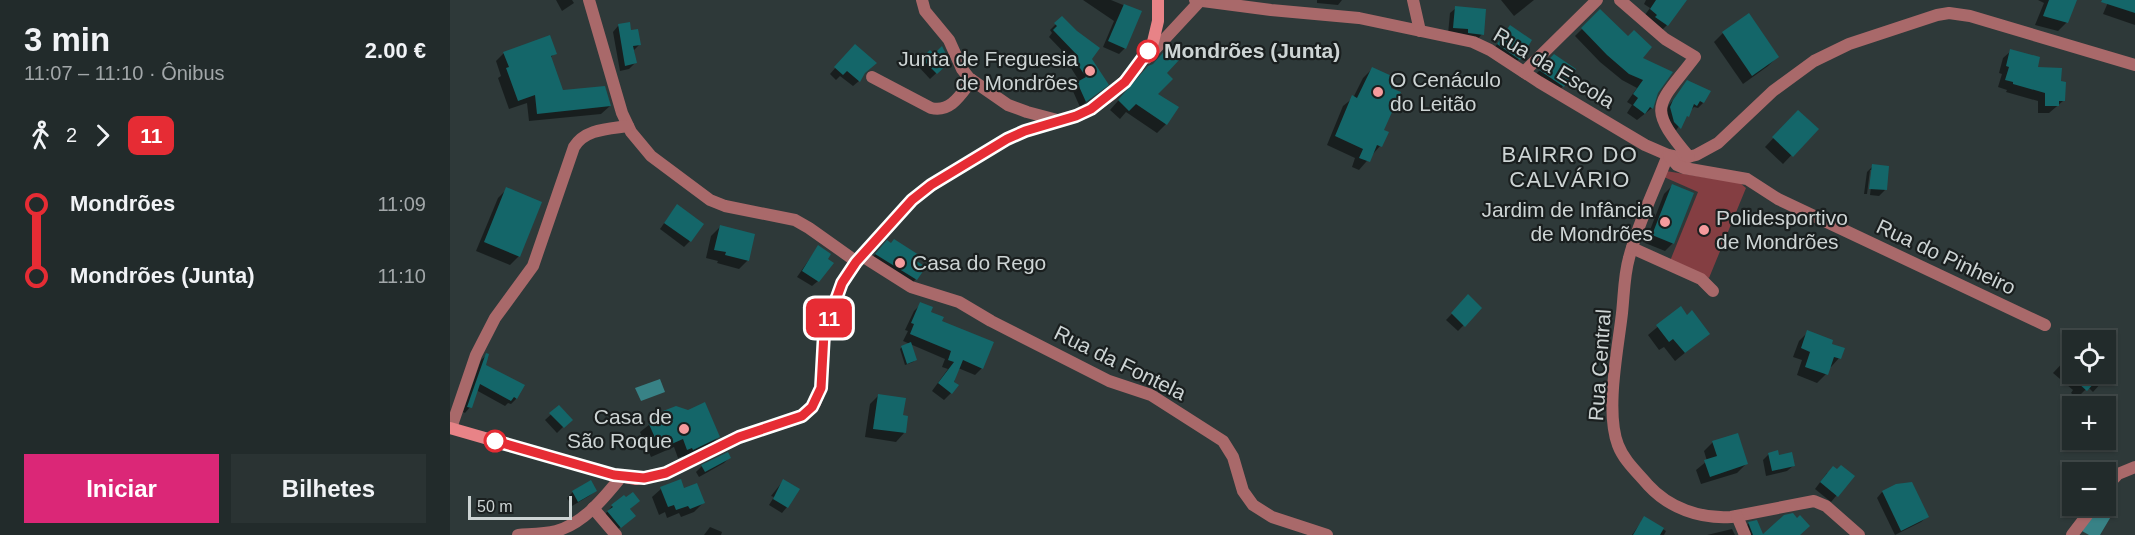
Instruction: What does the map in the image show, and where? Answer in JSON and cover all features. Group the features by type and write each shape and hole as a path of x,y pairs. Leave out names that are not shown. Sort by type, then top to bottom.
{"main road":[{"path":"451,428 621,477 644,478 666,473 739,437 798,418 809,410 821,388 825,328 842,283 859,259 906,206 924,190 1007,139 1025,131 1076,116 1098,105 1112,94 1132,74 1153,42 1158,21 1158,0"}],"street":[{"name":"Rua da Fontela","path":"590,0 622,113 628,126 651,156 710,200 725,206 795,220 911,287 959,302 991,321 1109,381 1150,395 1223,441 1233,456 1243,491 1253,504 1278,519 1327,535"},
{"path":"922,0 925,11 949,40 962,69 972,80 1015,108 1061,121"},
{"name":"Rua da Escola","path":"1195,0 1272,5 1359,18 1479,45 1637,140 1668,155"},
{"path":"1413,0 1420,31"},
{"path":"1524,72 1597,0"},
{"path":"1620,0 1665,39 1695,57 1664,98 1660,108 1667,130 1689,157"},
{"path":"1132,74 1200,1"},
{"path":"1668,155 1689,157 1704,152 1718,142 1773,90 1814,61 1849,44 1937,15 1949,13 1970,16 2135,65"},
{"path":"872,77 937,109 946,108 952,104 972,80"},
{"path":"451,428 476,355 495,318 533,266 576,144 581,138 591,133 628,126"},
{"name":"Rua Central","path":"1668,155 1627,265 1614,391 1614,424 1619,448 1630,464 1665,501 1687,511 1710,516 1737,516 1814,501 1826,506 1859,535"},
{"name":"Rua do Pinheiro","path":"1668,155 1683,168 1747,179 1778,199 2045,325"},
{"path":"1632,248 1701,279 1713,291"},
{"path":"2116,476 2135,467"},
{"path":"518,535 560,530 577,521 593,508 621,477"},
{"path":"593,508 616,535"},
{"path":"1737,516 1745,535"},
{"path":"2072,535 2086,516"}],"shaded area":[{"name":"Polidesportivo de Mondrões","path":"1666,171 1740,183 1746,188 1709,278 1670,261 1698,192 1664,177"}],"water":[{"path":"660,379 665,392 641,401 635,388"},
{"path":"2092,516 2111,516 2100,535 2089,535 2082,531"}],"building":[{"path":"1656,0 1687,0 1668,26 1655,17 1657,15 1650,9"},
{"path":"2049,0 2077,0 2068,23 2043,16"},
{"path":"2102,0 2135,0 2135,13 2101,2"},
{"path":"1124,4 1142,11 1126,49 1108,41"},
{"path":"1455,6 1486,9 1484,35 1468,33 1468,29 1453,28"},
{"path":"1600,9 1628,36 1634,30 1652,47 1643,58 1673,72 1658,93 1653,109 1650,107 1645,114 1633,105 1638,98 1633,94 1643,80 1629,74 1581,28"},
{"path":"1749,13 1779,57 1752,76 1722,32"},
{"path":"1062,16 1077,31 1100,48 1092,59 1109,85 1086,102 1077,82 1086,77 1076,62 1078,56 1053,30 1057,26 1054,23"},
{"path":"630,22 631,30 638,29 641,45 633,46 637,63 625,66 618,24"},
{"path":"1510,25 1532,40 1520,60 1497,44"},
{"path":"550,35 557,54 551,56 563,90 605,86 611,106 537,114 535,95 518,101 506,68 509,67 503,52"},
{"path":"855,44 877,63 865,73 860,82 847,71 843,75 834,67"},
{"path":"942,46 950,62 937,74 921,58 930,50 934,54"},
{"path":"1168,47 1180,59 1167,73 1173,79 1158,94 1179,107 1167,125 1136,104 1129,111 1118,100"},
{"path":"2010,49 2040,57 2038,67 2062,68 2061,81 2066,82 2065,101 2059,101 2059,106 2045,106 2045,93 2005,80 2009,67 2006,66"},
{"path":"1554,54 1576,69 1564,87 1539,70"},
{"path":"1372,67 1394,77 1391,88 1401,92 1384,130 1389,132 1382,147 1377,145 1370,162 1359,158 1363,149 1335,136 1352,95 1357,98"},
{"path":"1687,80 1711,91 1704,103 1700,101 1697,106 1694,104 1681,129 1674,122 1670,107"},
{"path":"1798,110 1819,129 1793,157 1772,137"},
{"path":"1872,164 1889,166 1887,190 1869,189"},
{"path":"1672,184 1694,193 1674,244 1652,235"},
{"path":"506,187 542,202 520,257 484,242"},
{"path":"677,204 704,224 691,242 664,223"},
{"path":"720,225 755,234 749,261 714,250"},
{"name":"Casa do Rego","path":"894,239 919,255 915,260 926,267 917,280 875,254 887,240 891,243"},
{"path":"818,245 831,254 828,259 834,263 819,282 802,271"},
{"path":"1468,294 1482,308 1465,327 1451,313"},
{"path":"920,302 933,307 931,312 944,317 942,321 994,342 983,369 963,360 954,382 959,385 952,394 938,383 954,362 948,360 951,351 910,334 914,324 911,323"},
{"path":"1681,306 1687,315 1692,310 1710,334 1685,353 1673,339 1669,342 1656,325"},
{"path":"1807,330 1833,340 1832,344 1845,348 1841,359 1834,357 1828,375 1805,367 1810,352 1801,348"},
{"path":"911,342 917,360 907,364 901,346"},
{"path":"486,353 489,354 486,365 525,385 517,399 514,397 511,401 480,384 472,408 467,407"},
{"path":"2079,384 2093,384 2087,391"},
{"path":"878,394 906,398 903,415 908,416 906,433 873,429"},
{"name":"Casa de São Roque","path":"705,402 720,437 693,450 692,448 687,450 683,439 660,449 648,422 664,415 663,411 676,406 688,410"},
{"path":"559,405 573,420 564,428 549,413"},
{"path":"1738,433 1748,464 1710,477 1704,460 1717,456 1712,441"},
{"path":"1778,450 1779,455 1792,452 1795,466 1772,471 1768,453"},
{"path":"728,452 731,458 705,472 701,465"},
{"path":"1841,465 1855,476 1838,497 1820,482 1833,466 1837,469"},
{"path":"681,479 684,488 697,483 705,503 690,509 688,506 676,510 674,505 668,507 660,487"},
{"path":"783,479 800,489 788,508 773,499"},
{"path":"591,480 597,491 578,502 572,491"},
{"path":"1912,482 1929,517 1901,531 1882,491 1896,484"},
{"path":"633,492 640,501 630,509 636,516 621,528 607,511 624,495 626,497"},
{"path":"1793,513 1797,518 1800,515 1810,526 1800,535 1753,535 1748,522 1757,520 1763,534 1784,515"},
{"path":"1644,516 1664,528 1660,535 1633,535"}],"bus line":[{"name":"11","path":"495,441 614,475 636,479 666,473 744,434 802,416 812,407 821,388 824,333 844,278 912,200 931,185 1007,139 1091,109 1125,82 1148,51"}],"place":[{"name":"Mondrões (Junta)","path":"1148,51"},
{"name":"Junta de Freguesia de Mondrões","path":"1090,71"},
{"name":"O Cenáculo do Leitão","path":"1378,92"},
{"name":"Jardim de Infância de Mondrões","path":"1665,222"},
{"name":"Polidesportivo de Mondrões","path":"1704,230"},
{"name":"Casa do Rego","path":"900,263"},
{"name":"Casa de São Roque","path":"684,429"}],"district":[{"name":"BAIRRO DO CALVÁRIO","path":"1570,166"}]}
